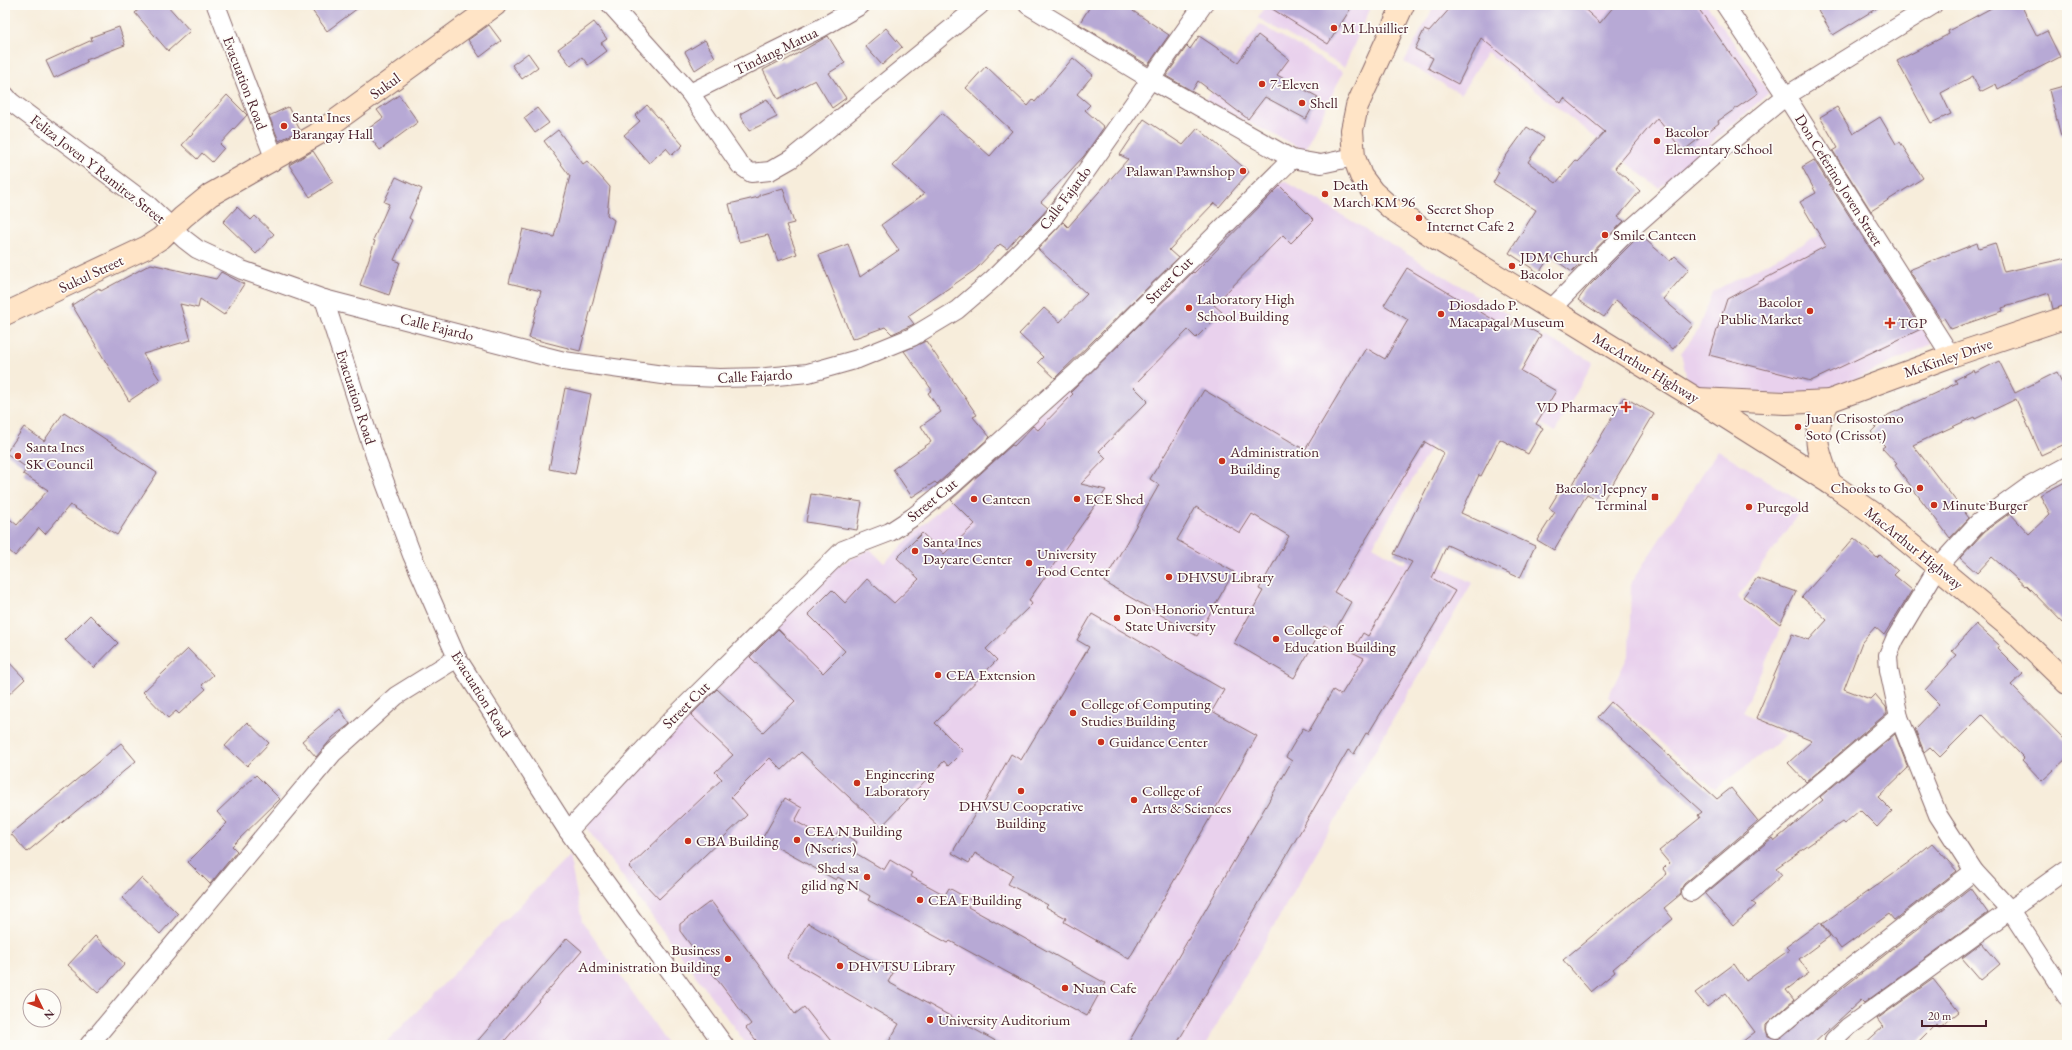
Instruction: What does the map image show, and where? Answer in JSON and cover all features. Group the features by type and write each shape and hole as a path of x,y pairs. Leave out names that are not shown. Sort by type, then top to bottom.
{"main road":[{"name":"Sukul","path":"172,228 210,196 275,160 316,135 495,5"},
{"name":"MacArthur Highway","path":"1403,5 1357,106 1352,130 1354,157 1361,176 1373,192 1392,209 1434,237 1550,310 1697,399 1830,483 1873,513 2006,624 2067,683"},
{"name":"Sukul Street","path":"5,314 140,251 161,238 172,228"},
{"name":"McKinley Drive","path":"1697,399 1786,403 1829,401 1951,356 2067,318"},
{"path":"1829,401 1820,418 1816,441 1830,483"}],"street":[{"name":"Evacuation Road","path":"216,5 275,160"},
{"path":"611,5 690,93 740,165 751,173 770,171 791,159 980,5"},
{"name":"Tindang Matua","path":"690,93 821,28 861,5"},
{"path":"1028,5 1150,79 1292,159 1321,164 1354,157"},
{"name":"Calle Fajardo","path":"172,228 197,249 218,259 324,299 564,361 670,376 720,378 808,373 858,359 912,337 957,310 992,279 1051,221 1203,5"},
{"name":"Don Ceferino Joven Street","path":"1725,5 1786,96 1951,356"},
{"path":"1550,310 1622,237 1719,152 1786,96 1933,5"},
{"name":"Feliza Joven Y Ramirez Street","path":"5,95 11,102 146,204 172,228"},
{"name":"Street Cut","path":"568,831 673,718 843,550 890,532 913,517 950,486 1077,372 1292,159"},
{"name":"Evacuation Road","path":"324,299 377,463 412,555 457,658 568,831 724,1045"},
{"path":"2067,466 2028,487 1978,523 1938,567 1895,639 1888,656 1889,670 1899,717 1938,815 1974,871 2010,910 2067,997"},
{"path":"89,1045 332,753 396,696 457,658"},
{"path":"1691,892 1899,717"},
{"path":"1834,1040 1848,1027 2067,869"},
{"path":"1776,1029 1826,987 1974,871"}],"shaded area":[{"path":"1266,5 1372,5 1344,67 1258,18"},
{"name":"Bacolor Elementary School","path":"1435,5 1707,5 1769,93 1659,188 1487,52 1461,94 1404,62"},
{"path":"1260,24 1343,72 1305,150 1205,101"},
{"name":"Don Honorio Ventura State University","path":"1285,181 1509,315 1373,546 1404,564 1413,551 1472,583 1205,1045 747,1045 585,826 745,654 834,568 870,549 884,563 1155,304 1271,186"},
{"name":"Bacolor Public Market","path":"1860,214 1932,344 1814,398 1689,388 1681,353 1698,330 1712,292"},
{"path":"1544,336 1593,362 1555,432 1506,405"},
{"path":"1718,450 1806,505 1738,597 1780,629 1743,712 1786,736 1715,789 1608,697 1629,654 1631,583"},
{"path":"569,855 582,921 668,1045 384,1045"}],"building":[{"path":"144,5 167,5 190,31 168,51 135,13"},
{"path":"308,5 362,5 327,31"},
{"path":"1091,5 1136,5 1133,11 1169,35 1148,65 1079,24"},
{"path":"1266,5 1353,5 1328,44"},
{"name":"Bacolor Elementary School","path":"1453,5 1580,5 1600,23 1615,5 1696,5 1758,93 1718,121 1719,123 1683,151 1657,118 1615,168 1640,191 1618,217 1624,221 1572,272 1550,256 1539,273 1509,253 1536,210 1493,183 1499,172 1496,170 1527,127 1544,138 1528,162 1556,183 1575,161 1577,162 1605,132 1564,98 1561,103 1481,38 1458,84 1428,68 1433,58 1415,49 1424,30 1429,32"},
{"path":"1815,5 1882,5 1833,35"},
{"path":"1997,5 2021,5 2037,36 2047,31 2060,57 1998,89 1996,84 1980,92 1973,76 1941,93 1951,114 1931,123 1897,61 1949,34 1948,31"},
{"path":"594,22 607,39 601,43 607,51 588,65 582,57 571,66 558,49"},
{"path":"489,25 501,41 480,57 468,40"},
{"path":"119,27 125,45 86,60 87,62 54,78 46,61 92,40 91,37"},
{"path":"886,28 902,47 882,65 865,46"},
{"path":"1258,35 1289,59 1277,75 1318,97 1306,119 1265,97 1248,119 1198,81 1192,91 1166,76 1187,46 1190,49 1199,36 1238,62"},
{"path":"828,36 845,63 829,73 846,98 832,108 815,80 778,99 763,70 782,60 783,62"},
{"path":"705,40 715,57 695,70 685,52"},
{"path":"528,53 538,67 522,79 512,65"},
{"path":"1073,58 1093,75 1077,94 1090,105 1085,110 1104,127 1084,156 1041,202 1048,208 1022,235 1020,234 1007,249 1000,244 975,270 908,316 914,324 892,334 885,327 852,339 819,255 848,244 860,277 899,250 881,225 924,194 892,166 942,113 990,156 1012,131 966,88 986,66 1028,106 1033,100 1035,102"},
{"path":"2067,85 2067,136 2061,136 2049,90"},
{"path":"227,95 247,115 220,144 224,148 212,162 202,153 197,159 182,145"},
{"path":"399,95 418,122 380,150 365,131 383,118 377,110"},
{"path":"767,99 777,117 749,131 740,114"},
{"path":"647,105 683,145 672,155 666,148 649,163 624,135 640,121 635,116"},
{"name":"Santa Ines Barangay Hall","path":"288,107 300,130 279,141 269,116"},
{"path":"1837,107 1853,134 1880,117 1896,144 1900,142 1923,178 1871,211 1833,151 1838,148 1820,117"},
{"path":"537,108 549,123 535,133 524,118"},
{"path":"1144,119 1183,145 1198,128 1249,172 1219,207 1214,203 1169,250 1178,258 1055,378 1038,362 1043,357 1019,334 1044,308 1060,322 1087,294 1038,249 1063,222 1068,227 1128,159 1120,155"},
{"path":"558,130 583,164 587,161 610,187 607,215 614,220 580,351 529,338 541,291 509,283 523,229 554,237 570,176 544,141"},
{"path":"313,151 333,182 310,197 289,165"},
{"name":"Bacolor Public Market","path":"1814,160 1921,329 1811,381 1709,355 1727,299 1826,246 1800,202 1816,193 1802,167"},
{"path":"396,177 422,189 409,218 412,220 394,260 400,262 389,295 360,285 375,241 373,240 389,204 384,202"},
{"path":"1280,186 1314,220 1291,243 1283,235 1214,305 1222,312 1196,338 1188,330 1133,386 1148,401 1099,451 1106,458 1081,484 1106,490 1029,600 1032,604 986,649 997,660 935,723 963,751 948,766 944,761 881,827 801,752 782,770 770,758 731,797 747,815 659,899 629,867 722,779 715,772 733,755 691,715 717,689 763,732 795,701 750,657 778,629 823,673 845,651 808,614 832,590 845,603 867,579 894,603 919,579 897,558 922,533 944,554 975,524 951,500 1012,445 1014,446 1033,426 1038,430 1073,394 1071,392 1193,272 1194,273"},
{"path":"783,188 794,223 786,225 797,254 778,261 768,235 739,242 729,204 759,197 759,195"},
{"path":"237,207 251,220 255,216 274,234 256,254 223,222"},
{"path":"1640,235 1670,261 1675,256 1689,269 1663,299 1693,325 1673,349 1616,300 1604,317 1578,300 1586,289"},
{"path":"1977,243 1979,248 1995,243 2004,272 2067,258 2067,305 2053,309 2049,293 2002,308 2003,311 1951,329 1944,318 1941,320 1909,270"},
{"path":"151,264 216,279 221,272 244,284 224,315 200,299 198,308 180,304 191,340 143,354 160,380 129,401 72,305 99,288 101,291"},
{"path":"1407,268 1509,329 1514,320 1541,335 1521,371 1556,391 1536,424 1543,428 1528,454 1500,439 1481,476 1479,475 1461,513 1535,546 1520,578 1447,545 1432,578 1455,591 1368,734 1366,733 1354,754 1348,750 1176,1045 1127,1045 1292,761 1286,757 1303,728 1309,731 1333,690 1341,695 1364,658 1352,652 1363,633 1368,636 1412,562 1394,554 1444,453 1425,442 1334,592 1351,602 1334,632 1324,626 1294,678 1234,643 1263,591 1259,589 1289,536 1252,514 1240,533 1196,507 1177,540 1234,572 1197,636 1104,582 1159,485 1150,479 1204,390 1305,450 1366,348 1385,359 1408,320 1384,305"},
{"path":"926,341 977,415 973,417 990,437 937,484 935,482 912,497 893,469 931,442 921,426 941,412 928,393 932,390 904,351"},
{"path":"1999,361 2015,393 2057,372 2067,393 2067,443 2041,455 2016,399 1975,419 1974,417 1913,445 1969,518 1950,538 1895,465 1897,464 1882,448 1885,446 1871,432 1888,415 1957,383 1955,380 1974,370 1975,373"},
{"path":"565,388 591,394 575,474 549,469"},
{"path":"1624,397 1654,414 1602,502 1587,494 1554,550 1537,540 1555,512 1549,508 1563,485 1570,489"},
{"path":"64,412 157,473 117,535 70,505 45,534 39,528 15,556 5,547 5,515 17,525 48,490 23,474 27,468 6,453 24,427 44,441"},
{"path":"2067,481 2067,627 2026,585 2025,586 1992,557 1977,573 1960,558 1985,531 2010,513 2029,534 2050,514 2040,495"},
{"path":"811,494 862,502 857,530 806,522"},
{"path":"1854,538 1877,558 1880,555 1898,571 1894,575 1912,590 1884,635 1875,627 1862,642 1844,689 1870,699 1875,694 1886,707 1887,713 1806,782 1788,763 1812,741 1756,718 1792,634 1809,640 1827,620 1802,597"},
{"path":"1757,578 1796,592 1780,624 1743,597"},
{"path":"1092,614 1224,690 1212,711 1257,736 1129,959 1064,922 1066,918 1046,907 1048,905 1008,884 1013,875 975,853 969,863 952,853 978,809 980,810 1011,754 1021,760 1089,647 1077,640"},
{"path":"90,615 118,643 94,668 65,640"},
{"path":"1976,624 1999,645 1997,648 2023,674 2011,685 2067,742 2067,758 2042,781 2022,760 2024,758 1982,715 1940,757 1930,747 1924,752 1915,729 1939,704 1925,690 1957,655 1952,651"},
{"path":"188,649 213,675 202,685 206,689 179,714 176,711 168,718 143,692"},
{"path":"5,658 25,679 5,698"},
{"path":"1611,702 1717,799 1731,788 1758,821 1684,884 1681,889 1681,894 1664,908 1673,919 1613,969 1615,972 1591,992 1563,960 1667,874 1663,869 1669,863 1659,851 1700,818 1698,815 1702,812 1598,717"},
{"path":"340,709 350,724 333,737 316,757 302,741"},
{"path":"247,722 269,743 247,766 225,746"},
{"path":"1895,734 1908,768 1878,797 1892,811 1877,827 1860,810 1844,824 1842,822 1776,868 1782,875 1752,902 1756,905 1733,926 1705,894 1772,838 1774,841 1823,800 1820,797"},
{"path":"121,743 136,761 27,852 11,834"},
{"path":"256,775 280,799 232,846 237,851 210,884 188,862 227,823 217,812"},
{"path":"785,798 802,808 795,821 832,841 838,831 857,842 852,851 884,870 890,860 912,873 910,876 945,895 949,888 972,901 968,907 1105,983 1087,1016 950,941 948,943 868,900 870,896 838,877 836,880 762,839"},
{"path":"1932,843 1957,871 1894,920 1889,914 1841,949 1822,924 1909,862"},
{"path":"141,878 178,914 160,934 122,898"},
{"path":"1970,888 1988,913 1864,1003 1861,1000 1812,1045 1738,1045 1755,1032 1726,993 1707,1007 1695,993 1734,964 1746,981 1789,950 1786,947 1820,922 1830,936 1799,959 1809,973 1786,990 1794,1000 1766,1025 1768,1036 1778,1039"},
{"name":"Business Administration Building","path":"711,901 795,1014 804,1007 834,1045 760,1045 746,1028 751,1024 680,931 680,924"},
{"path":"808,923 893,973 888,982 1003,1045 887,1045 899,1024 787,958"},
{"path":"95,936 125,964 98,993 68,965"},
{"path":"567,938 582,951 501,1045 474,1045"},
{"path":"1982,943 2000,964 1981,980 1962,958"},
{"path":"1933,979 1959,1012 1939,1028 1936,1024 1915,1045 1863,1045 1883,1027 1877,1019"}],"place":[{"name":"M Lhuillier","path":"1334,28"},
{"name":"7-Eleven","path":"1262,84"},
{"name":"Shell","path":"1302,103"},
{"name":"Santa Ines Barangay Hall","path":"284,126"},
{"name":"Bacolor Elementary School","path":"1657,141"},
{"name":"Palawan Pawnshop","path":"1243,171"},
{"name":"Death March KM 96","path":"1325,194"},
{"name":"Secret Shop Internet Cafe 2","path":"1419,218"},
{"name":"Smile Canteen","path":"1605,235"},
{"name":"JDM Church Bacolor","path":"1512,266"},
{"name":"Laboratory High School Building","path":"1189,308"},
{"name":"Bacolor Public Market","path":"1810,311"},
{"name":"Diosdado P. Macapagal Museum","path":"1441,314"},
{"name":"TGP","path":"1890,323"},
{"name":"VD Pharmacy","path":"1626,407"},
{"name":"Juan Crisostomo Soto (Crissot)","path":"1798,427"},
{"name":"Santa Ines SK Council","path":"18,456"},
{"name":"Administration Building","path":"1222,461"},
{"name":"Chooks to Go","path":"1920,488"},
{"name":"Bacolor Jeepney Terminal","path":"1655,497"},
{"name":"Canteen","path":"974,499"},
{"name":"ECE Shed","path":"1077,499"},
{"name":"Minute Burger","path":"1934,505"},
{"name":"Puregold","path":"1749,507"},
{"name":"Santa Ines Daycare Center","path":"915,551"},
{"name":"University Food Center","path":"1029,563"},
{"name":"DHVSU Library","path":"1169,577"},
{"name":"Don Honorio Ventura State University","path":"1117,618"},
{"name":"College of Education Building","path":"1276,639"},
{"name":"CEA Extension","path":"938,675"},
{"name":"College of Computing Studies Building","path":"1073,713"},
{"name":"Guidance Center","path":"1101,742"},
{"name":"Engineering Laboratory","path":"857,783"},
{"name":"DHVSU Cooperative Building","path":"1021,791"},
{"name":"College of Arts & Sciences","path":"1134,800"},
{"name":"CEA N Building (Nseries)","path":"797,840"},
{"name":"CBA Building","path":"688,841"},
{"name":"Shed sa gilid ng N","path":"867,877"},
{"name":"CEA E Building","path":"920,900"},
{"name":"Business Administration Building","path":"728,959"},
{"name":"DHVTSU Library","path":"840,966"},
{"name":"Nuan Cafe","path":"1065,988"},
{"name":"University Auditorium","path":"930,1020"}]}
